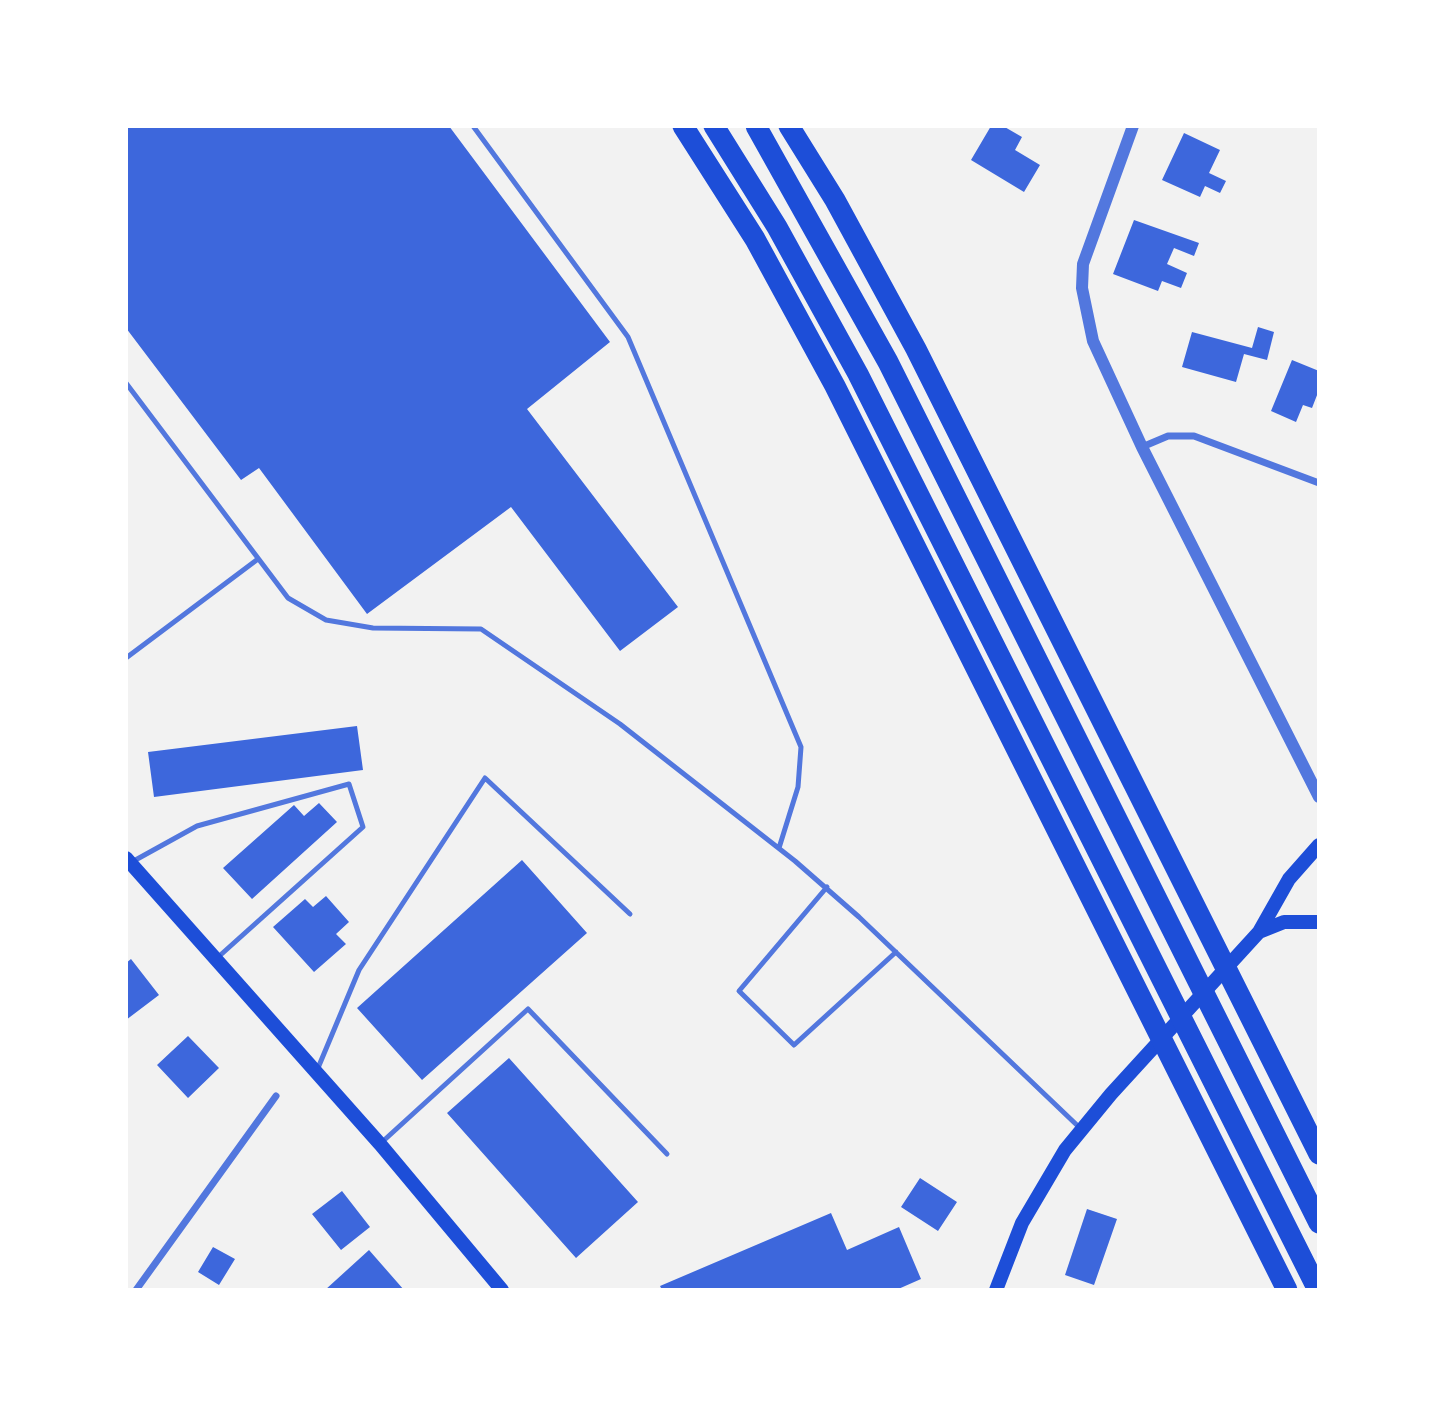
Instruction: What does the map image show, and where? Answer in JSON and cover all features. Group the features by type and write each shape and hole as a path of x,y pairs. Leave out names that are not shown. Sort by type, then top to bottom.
{"highway":[{"path":"683,126 755,239 835,386 1287,1290"},
{"path":"714,126 777,226 858,374 1318,1290"},
{"path":"756,126 888,362 1319,1223"},
{"path":"789,126 835,200 916,349 1319,1154"}],"main road":[{"path":"996,1290 1035,1197 1081,1129 1259,932 1289,880 1319,845"},
{"path":"128,860 380,1144 502,1290"},
{"path":"1259,932 1284,922 1319,922"}],"street":[{"path":"1133,126 1083,264 1082,288 1093,341 1142,447 1319,797"},
{"path":"1142,447 1168,436 1194,436 1319,483"},
{"path":"136,1290 276,1096"}],"lane":[{"path":"473,126 628,337 801,747 798,787 779,848"},
{"path":"126,383 288,598 326,620 373,628 481,629 620,724 827,887 1081,1129"},
{"path":"126,658 258,559"},
{"path":"316,1071 359,970 485,778 630,914"},
{"path":"128,860 197,826 349,784 363,827 216,959"},
{"path":"827,887 739,991 794,1045 896,952"},
{"path":"380,1144 528,1009 667,1154"}],"building":[{"path":"126,126 449,126 610,342 527,409 678,607 620,651 511,507 367,614 259,468 241,480 126,328"},
{"path":"991,126 1003,126 1022,137 1015,150 1040,165 1024,192 971,160"},
{"path":"1184,133 1220,150 1209,173 1226,181 1220,193 1205,186 1200,197 1162,180"},
{"path":"1134,220 1199,243 1194,256 1174,248 1167,264 1187,273 1181,288 1162,281 1158,291 1113,274"},
{"path":"1258,327 1274,332 1267,360 1244,354 1236,382 1182,367 1192,332 1252,348"},
{"path":"1292,360 1319,371 1319,390 1312,408 1303,405 1296,422 1271,411"},
{"path":"357,726 363,770 154,797 148,752"},
{"path":"319,803 337,822 252,899 223,868 294,805 304,816"},
{"path":"522,860 587,933 422,1080 357,1008"},
{"path":"326,896 349,922 336,934 346,944 314,972 273,927 305,899 313,907"},
{"path":"131,959 159,995 126,1020 126,963"},
{"path":"188,1036 219,1068 188,1098 157,1065"},
{"path":"509,1058 638,1202 576,1258 447,1113"},
{"path":"920,1178 957,1202 938,1231 901,1207"},
{"path":"342,1191 370,1227 341,1250 312,1214"},
{"path":"1087,1209 1117,1219 1094,1285 1065,1275"},
{"path":"831,1213 847,1250 899,1227 921,1279 896,1290 662,1290 660,1286"},
{"path":"213,1247 235,1259 219,1285 198,1272"},
{"path":"369,1250 404,1290 325,1290"}]}
